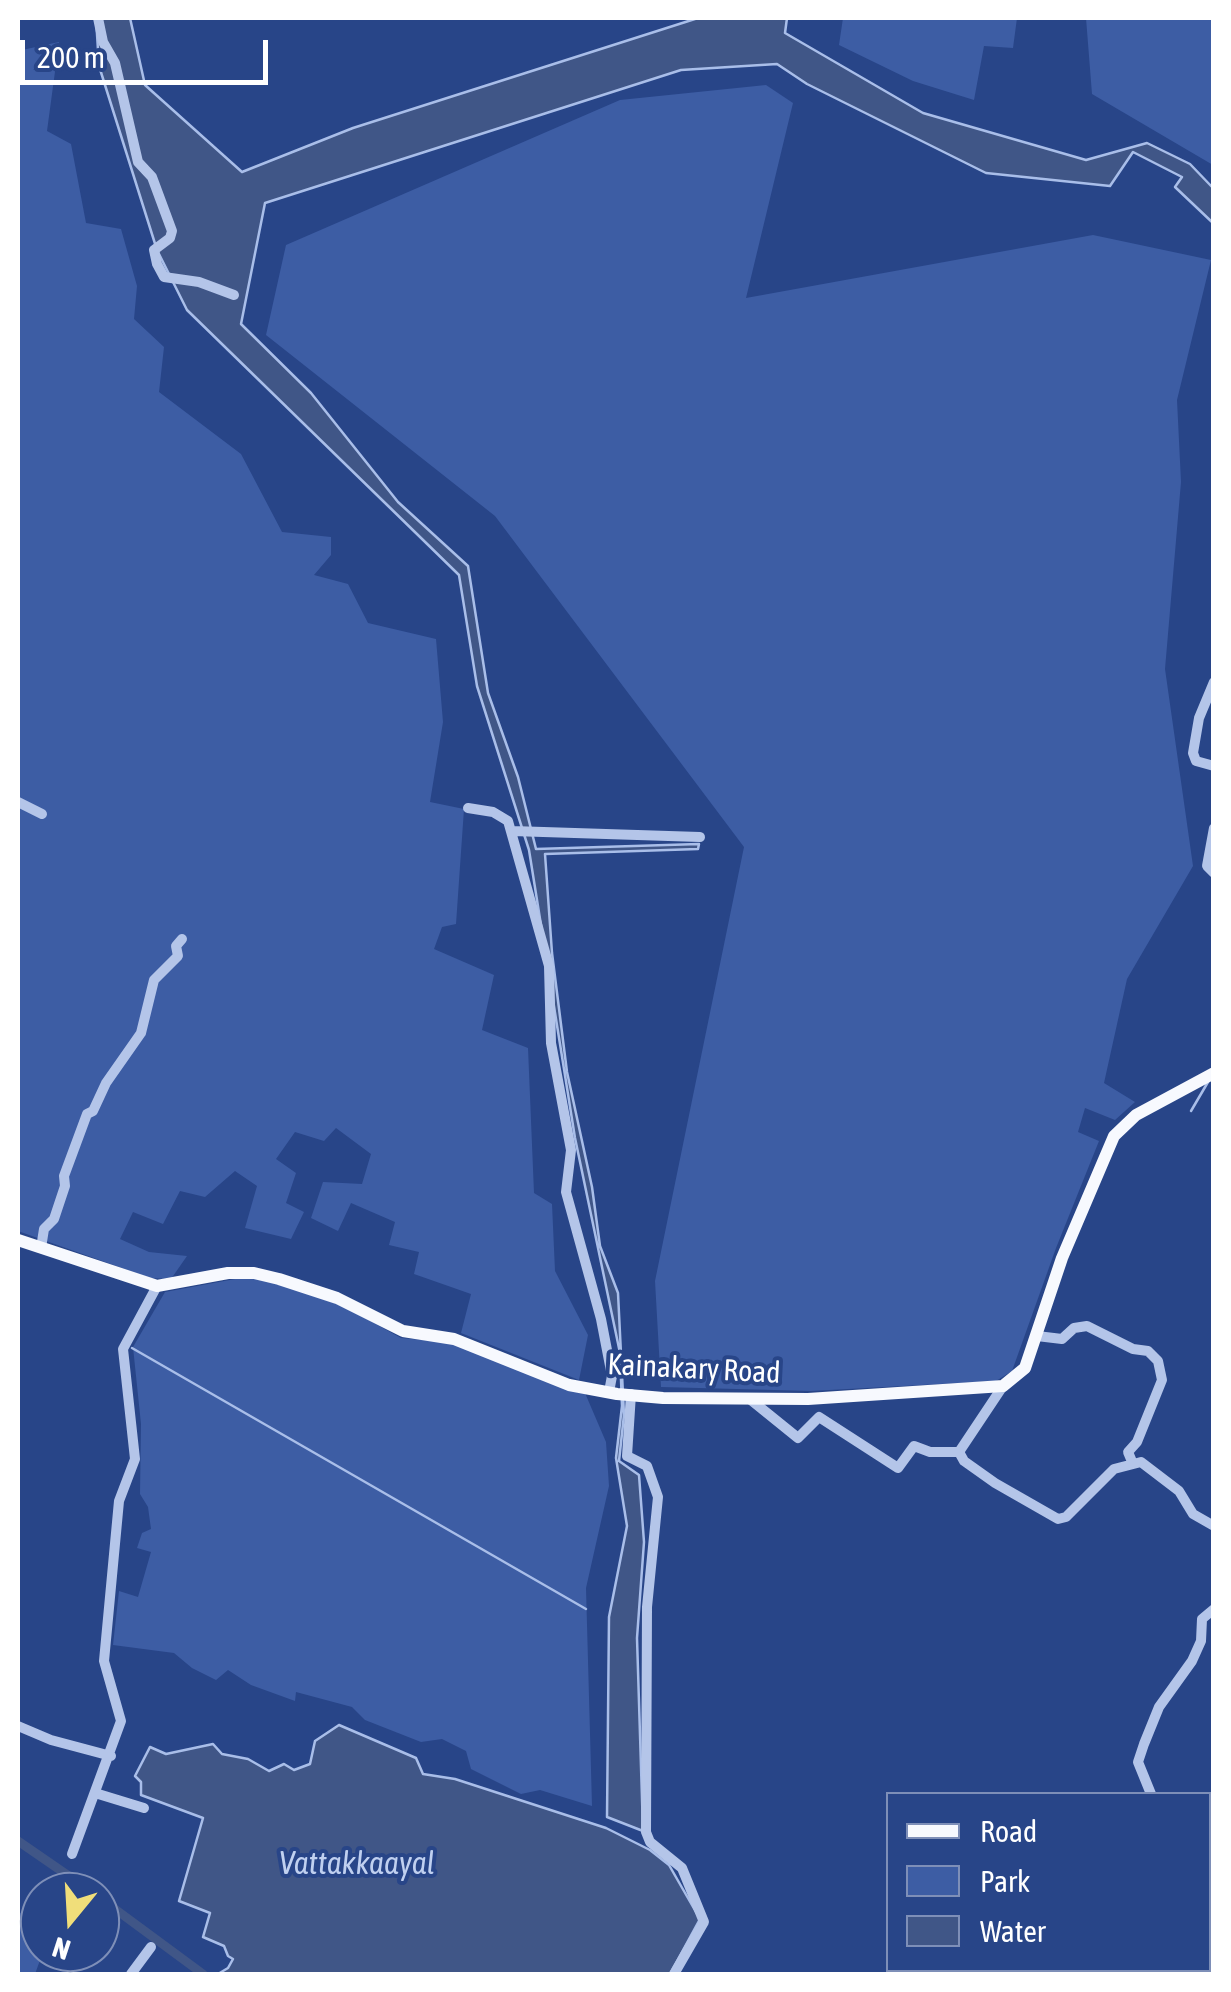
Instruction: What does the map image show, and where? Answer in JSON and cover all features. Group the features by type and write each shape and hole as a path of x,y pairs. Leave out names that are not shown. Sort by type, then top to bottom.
{"main road":[{"path":"1003,1386 1025,1368 1062,1258 1114,1136 1136,1115 1214,1073"},
{"name":"Kainakary Road","path":"18,1240 157,1286 206,1276 254,1273 337,1298 402,1330 454,1339 569,1385 621,1393 751,1400 1003,1386"}],"street":[{"path":"98,18 103,42 116,63 138,162 152,177 172,231 170,238 154,250 157,264 164,277 199,282 234,296"},
{"path":"1214,682 1199,718 1193,753 1196,761 1214,766"},
{"path":"18,802 42,814"},
{"path":"468,808 502,816 512,831 549,966 551,1043 571,1150 566,1192 601,1318 612,1376 621,1393 628,1456 646,1466 658,1497 647,1606 646,1832 650,1842 682,1868 704,1922 674,1974"},
{"path":"1214,828 1207,866 1214,872"},
{"path":"512,831 700,837"},
{"path":"41,1248 87,1114 94,1111 106,1083 141,1033 154,980 178,956 176,946 182,939"},
{"path":"72,1854 121,1721 108,1683 105,1648 119,1501 135,1459 123,1349 157,1286"},
{"path":"1037,1336 1062,1339 1074,1328 1088,1326 1133,1349 1148,1351 1158,1361 1162,1380 1138,1442 1128,1452 1133,1464"},
{"path":"959,1452 1003,1386"},
{"path":"751,1400 798,1438 820,1417 898,1468 914,1446 930,1452 959,1452"},
{"path":"959,1452 964,1461 995,1482 1058,1519 1066,1517 1114,1469 1141,1462 1179,1492 1193,1514 1214,1526"},
{"path":"1150,1792 1138,1762 1144,1744 1159,1707 1192,1662 1200,1642 1202,1619 1214,1609"},
{"path":"18,1726 108,1761"},
{"path":"95,1793 144,1808"},
{"path":"131,1974 150,1947"}],"green space":[{"path":"843,18 1017,18 1013,48 984,46 974,100 913,81 839,45"},
{"path":"1086,18 1213,18 1213,165 1092,94"},
{"path":"59,42 47,131 71,144 86,223 121,229 137,286 134,319 164,347 159,392 241,454 282,532 331,537 331,555 314,575 348,584 368,623 436,639 443,722 430,802 464,809 456,924 442,927 434,949 494,975 482,1030 528,1048 534,1193 552,1204 555,1271 588,1335 579,1380 461,1333 471,1294 414,1274 419,1252 389,1245 395,1222 351,1203 338,1231 311,1218 323,1182 362,1184 371,1154 336,1128 324,1141 295,1132 276,1159 296,1173 286,1203 304,1212 291,1239 245,1228 257,1186 235,1171 205,1197 180,1191 163,1224 133,1212 120,1239 149,1252 187,1256 171,1279 150,1278 18,1231 18,48"},
{"path":"766,85 793,103 746,298 1093,235 1211,260 1177,400 1181,482 1165,669 1193,866 1127,979 1104,1083 1135,1102 1115,1120 1085,1108 1078,1132 1099,1141 1012,1371 996,1381 811,1391 661,1387 655,1281 744,847 495,516 266,335 286,245 620,100"},
{"path":"235,1279 257,1279 300,1290 347,1308 401,1338 455,1343 585,1393 606,1442 609,1486 586,1588 592,1806 540,1790 521,1794 471,1769 466,1751 442,1739 421,1742 365,1720 352,1707 296,1692 295,1701 251,1685 228,1670 216,1680 174,1653 113,1645 119,1591 138,1597 151,1552 137,1548 142,1533 151,1529 148,1507 140,1494 141,1424 133,1347 165,1292"},
{"path":"18,1911 20,1972 36,1972 18,1974"}],"water":[{"path":"96,18 130,18 145,85 242,172 353,128 698,18 787,18 785,33 923,113 1086,160 1147,143 1190,164 1213,188 1213,223 1175,187 1182,177 1133,152 1110,186 986,173 807,84 777,64 681,70 265,203 241,324 311,393 398,502 468,566 488,693 518,777 536,849 699,844 698,849 545,854 567,1072 592,1187 600,1246 618,1293 624,1415 619,1461 639,1475 644,1542 637,1638 643,1831 607,1817 609,1617 627,1526 616,1458 622,1406 620,1353 575,1138 529,850 477,686 459,575 187,310 157,250 99,66"},
{"name":"Vattakkaayal","path":"339,1725 416,1758 423,1774 455,1779 606,1828 650,1850 669,1865 700,1919 670,1974 218,1974 233,1959 224,1946 203,1937 210,1913 179,1901 203,1818 141,1795 141,1782 135,1776 150,1747 166,1754 213,1744 222,1754 248,1759 269,1771 284,1764 294,1770 310,1764 315,1741"}],"waterway":[{"path":"1191,1111 1208,1082"},
{"path":"132,1348 586,1609"},
{"path":"18,1841 63,1872"},
{"path":"120,1913 203,1974"}]}
